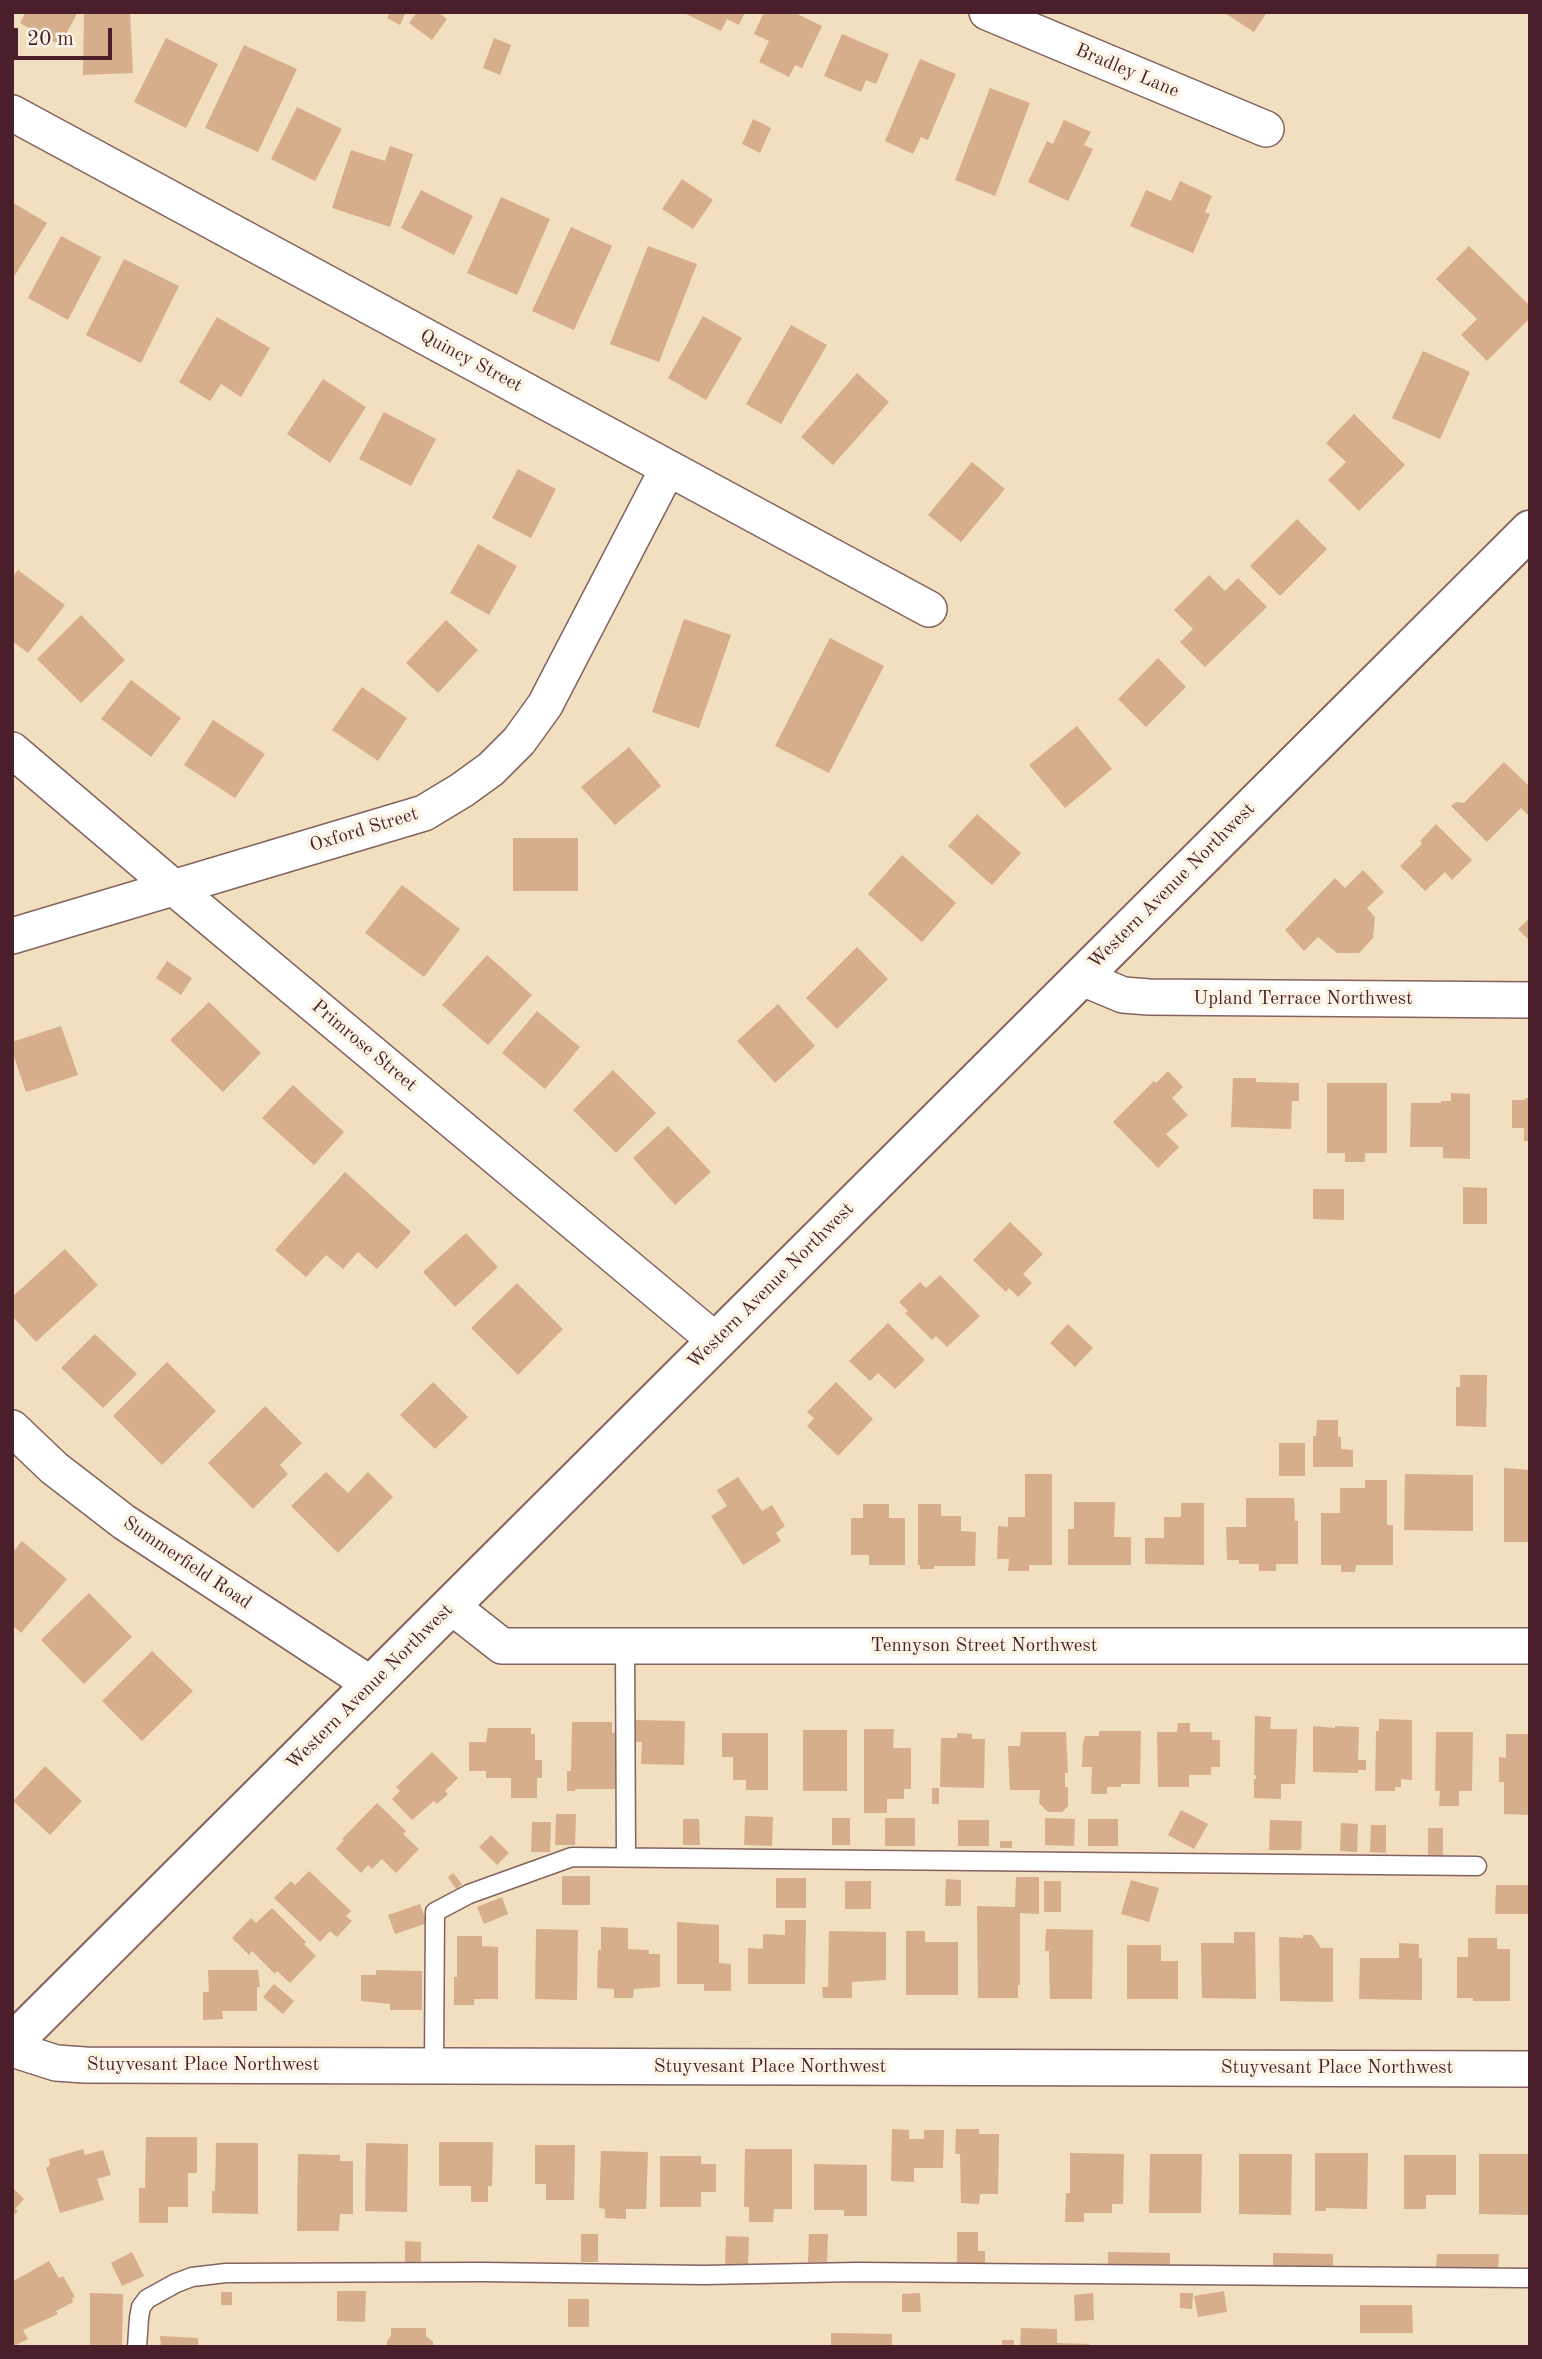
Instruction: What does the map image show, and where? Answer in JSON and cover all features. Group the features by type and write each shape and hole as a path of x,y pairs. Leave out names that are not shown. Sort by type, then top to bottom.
{"street":[{"name":"Bradley Lane","path":"988,12 1266,129"},
{"name":"Quincy Street","path":"12,113 929,609"},
{"name":"Oxford Street","path":"12,936 424,813 462,790 491,769 519,741 545,705 668,468"},
{"name":"Western Avenue Northwest","path":"12,2043 1530,530"},
{"name":"Primrose Street","path":"12,750 716,1340"},
{"name":"Upland Terrace Northwest","path":"1080,977 1123,995 1149,997 1530,1000"},
{"name":"Summerfield Road","path":"12,1428 54,1468 124,1522 372,1685"},
{"name":"Tennyson Street Northwest","path":"451,1606 502,1646 1530,1646"},
{"name":"Stuyvesant Place Northwest","path":"12,2049 56,2063 85,2065 1530,2069"}],"lane":[{"path":"625,1646 626,1858"},
{"path":"434,2066 435,1912 469,1894 572,1857 1477,1866"},
{"path":"137,2347 141,2307 147,2299 166,2287 192,2277 226,2273 496,2272 704,2276 858,2272 1530,2278"}],"building":[{"path":"26,12 78,12 60,45 20,23"},
{"path":"84,12 130,12 133,73 83,75"},
{"path":"390,12 406,12 400,25 387,18"},
{"path":"417,12 438,12 447,19 432,40 409,23"},
{"path":"682,12 745,12 739,25 727,19 721,31"},
{"path":"764,12 793,12 822,26 802,68 795,65 789,77 759,62 769,41 754,34"},
{"path":"1223,12 1267,12 1254,32"},
{"path":"842,34 889,54 876,84 866,80 861,92 824,76"},
{"path":"166,38 218,64 186,128 134,102"},
{"path":"494,38 511,45 500,75 483,68"},
{"path":"244,45 297,69 258,152 205,128"},
{"path":"920,59 956,74 928,140 921,137 913,154 885,141"},
{"path":"990,88 1030,103 995,196 955,180"},
{"path":"297,107 342,129 315,181 271,159"},
{"path":"753,119 771,128 760,153 742,144"},
{"path":"1064,120 1091,132 1084,145 1093,149 1068,201 1028,182 1047,141 1053,144"},
{"path":"390,146 413,154 390,227 332,208 351,150 385,161"},
{"path":"682,179 713,200 693,229 662,209"},
{"path":"1180,181 1212,196 1205,212 1210,214 1193,253 1130,226 1146,190 1171,201"},
{"path":"421,190 473,216 454,255 401,228"},
{"path":"501,197 550,219 517,295 467,273"},
{"path":"12,202 47,223 12,280"},
{"path":"571,227 612,246 574,330 532,311"},
{"path":"61,236 101,257 68,320 28,298"},
{"path":"648,246 697,264 659,362 610,344"},
{"path":"1469,246 1530,306 1530,318 1487,361 1461,335 1477,319 1436,279"},
{"path":"124,259 179,286 141,363 86,335"},
{"path":"703,316 742,338 706,400 668,378"},
{"path":"217,317 270,348 241,397 221,384 210,401 179,382"},
{"path":"791,325 827,345 781,424 746,404"},
{"path":"1423,351 1470,372 1440,439 1392,418"},
{"path":"857,373 889,402 833,465 801,437"},
{"path":"323,379 366,407 330,463 287,434"},
{"path":"384,412 436,439 411,486 359,459"},
{"path":"1354,414 1405,465 1359,511 1328,480 1346,462 1326,443"},
{"path":"972,462 1005,489 961,542 928,515"},
{"path":"518,469 556,489 531,538 492,518"},
{"path":"1297,519 1327,549 1280,596 1250,566"},
{"path":"478,544 517,566 489,615 450,593"},
{"path":"18,570 65,605 28,653 12,641 12,578"},
{"path":"1209,575 1225,591 1238,578 1267,607 1205,667 1180,642 1193,629 1174,610"},
{"path":"81,615 125,660 81,703 37,659"},
{"path":"684,619 731,635 699,728 652,712"},
{"path":"446,620 478,650 438,693 406,663"},
{"path":"830,638 884,666 829,773 775,746"},
{"path":"1158,658 1186,687 1146,727 1118,699"},
{"path":"131,680 181,718 151,757 101,719"},
{"path":"362,687 407,718 378,761 332,730"},
{"path":"213,720 265,754 235,798 184,765"},
{"path":"1077,726 1112,769 1065,808 1029,765"},
{"path":"629,747 661,786 615,825 581,787"},
{"path":"1504,762 1530,787 1530,817 1521,808 1487,842 1451,806 1456,802 1464,803"},
{"path":"977,814 1021,853 992,885 948,846"},
{"path":"1436,824 1472,860 1452,880 1445,872 1425,891 1400,866 1422,844 1420,841"},
{"path":"513,838 578,838 578,891 513,891"},
{"path":"902,855 956,903 922,942 868,894"},
{"path":"1363,870 1384,892 1367,908 1375,917 1373,938 1359,953 1337,953 1318,937 1304,951 1285,930 1335,878 1345,888"},
{"path":"402,885 460,929 424,977 365,933"},
{"path":"1530,918 1530,941 1518,929"},
{"path":"857,947 888,979 837,1029 806,998"},
{"path":"487,955 532,995 488,1045 442,1005"},
{"path":"167,961 192,978 181,995 156,978"},
{"path":"209,1002 261,1053 223,1092 170,1040"},
{"path":"778,1004 815,1046 775,1083 737,1041"},
{"path":"537,1011 580,1047 545,1089 502,1053"},
{"path":"61,1026 78,1075 26,1092 12,1051 12,1042"},
{"path":"613,1070 656,1113 616,1153 573,1110"},
{"path":"1168,1071 1183,1087 1172,1098 1188,1115 1166,1134 1179,1147 1158,1168 1113,1122 1154,1081 1156,1083"},
{"path":"1233,1078 1256,1078 1256,1082 1299,1083 1299,1101 1292,1101 1291,1129 1231,1127"},
{"path":"1327,1083 1387,1083 1387,1153 1365,1153 1365,1162 1345,1162 1345,1153 1327,1153"},
{"path":"293,1085 344,1132 314,1165 262,1118"},
{"path":"1451,1093 1470,1094 1470,1159 1443,1158 1443,1147 1410,1147 1411,1103 1451,1101"},
{"path":"1530,1098 1530,1141 1524,1141 1524,1128 1512,1128 1512,1100"},
{"path":"668,1126 711,1172 675,1205 633,1158"},
{"path":"345,1172 411,1232 377,1269 358,1252 343,1269 326,1255 306,1277 275,1250"},
{"path":"1463,1187 1487,1188 1487,1224 1463,1224"},
{"path":"1313,1189 1344,1189 1344,1220 1313,1219"},
{"path":"1010,1222 1043,1254 1023,1274 1032,1283 1018,1297 1009,1288 1006,1292 973,1260"},
{"path":"466,1233 498,1267 455,1307 423,1272"},
{"path":"65,1249 98,1285 36,1342 12,1316 12,1297"},
{"path":"940,1275 980,1316 947,1347 936,1336 932,1340 905,1313 908,1311 899,1302 920,1282 926,1288"},
{"path":"517,1283 563,1329 518,1375 471,1328"},
{"path":"888,1323 925,1360 895,1389 878,1373 870,1381 849,1361"},
{"path":"1068,1324 1093,1348 1075,1367 1050,1343"},
{"path":"95,1334 137,1374 103,1408 61,1368"},
{"path":"167,1362 216,1411 162,1465 113,1416"},
{"path":"1460,1375 1487,1375 1486,1427 1456,1426 1456,1387 1460,1387"},
{"path":"433,1382 468,1417 435,1449 400,1415"},
{"path":"836,1382 873,1419 838,1456 807,1426 814,1418 807,1412"},
{"path":"265,1406 302,1443 280,1465 288,1474 253,1509 208,1463"},
{"path":"1317,1420 1338,1420 1341,1449 1353,1450 1353,1467 1313,1467 1313,1436 1316,1436"},
{"path":"1279,1443 1305,1443 1305,1476 1279,1476"},
{"path":"1504,1468 1530,1470 1530,1542 1504,1542"},
{"path":"326,1472 348,1493 368,1472 393,1497 338,1553 291,1506"},
{"path":"1025,1474 1052,1474 1052,1565 1029,1565 1029,1571 1008,1571 1009,1559 997,1559 998,1526 1008,1527 1008,1517 1025,1517"},
{"path":"1405,1474 1473,1475 1473,1531 1404,1530"},
{"path":"738,1477 762,1511 772,1505 785,1526 776,1533 781,1541 743,1565 711,1516 727,1506 717,1490"},
{"path":"1365,1480 1387,1480 1387,1525 1393,1525 1393,1565 1356,1565 1355,1572 1341,1572 1341,1565 1321,1565 1321,1513 1340,1513 1340,1488 1365,1488"},
{"path":"1246,1498 1294,1498 1295,1521 1298,1521 1298,1564 1276,1564 1276,1571 1259,1571 1259,1564 1239,1564 1239,1560 1227,1560 1226,1527 1246,1527"},
{"path":"1074,1502 1115,1502 1114,1537 1131,1537 1131,1565 1068,1565 1068,1529 1074,1529"},
{"path":"1181,1503 1204,1503 1204,1565 1145,1564 1145,1538 1164,1538 1164,1517 1181,1517"},
{"path":"863,1504 889,1504 889,1518 905,1518 905,1565 869,1565 869,1555 851,1555 851,1518 863,1518"},
{"path":"918,1504 941,1504 941,1516 961,1516 961,1531 976,1532 975,1566 934,1566 934,1569 920,1569"},
{"path":"22,1541 67,1579 21,1633 12,1625 12,1553"},
{"path":"89,1593 132,1637 84,1684 41,1640"},
{"path":"152,1651 193,1691 142,1741 102,1701"},
{"path":"1255,1716 1271,1717 1270,1729 1297,1729 1295,1784 1281,1784 1281,1799 1254,1798"},
{"path":"1379,1719 1412,1720 1412,1780 1401,1779 1401,1787 1395,1787 1395,1791 1375,1791 1376,1731 1379,1731"},
{"path":"635,1720 685,1721 684,1765 641,1764 642,1742 634,1742"},
{"path":"572,1722 612,1722 612,1733 615,1733 615,1789 567,1791 567,1771 571,1771"},
{"path":"1178,1723 1190,1723 1190,1732 1212,1732 1212,1740 1220,1740 1220,1767 1211,1767 1211,1775 1189,1775 1189,1787 1158,1787 1157,1732 1177,1732"},
{"path":"1313,1726 1359,1727 1358,1760 1366,1760 1366,1770 1358,1770 1358,1773 1313,1772"},
{"path":"488,1728 531,1728 531,1734 535,1734 535,1760 542,1760 542,1778 537,1778 537,1798 511,1798 511,1778 486,1778 486,1771 469,1771 469,1742 486,1742"},
{"path":"864,1729 894,1729 893,1748 911,1748 911,1789 904,1789 904,1799 887,1799 887,1813 864,1813"},
{"path":"803,1730 847,1730 847,1791 803,1791"},
{"path":"1099,1731 1141,1731 1140,1784 1121,1784 1121,1787 1107,1787 1107,1794 1091,1794 1092,1767 1082,1767 1083,1742 1085,1736 1099,1736"},
{"path":"1021,1732 1066,1732 1068,1773 1065,1773 1065,1787 1068,1787 1068,1806 1062,1812 1048,1812 1039,1803 1040,1790 1010,1790 1008,1746 1020,1746"},
{"path":"1436,1732 1473,1732 1472,1791 1459,1791 1459,1806 1439,1806 1440,1791 1435,1791"},
{"path":"722,1733 768,1733 768,1790 746,1790 746,1780 733,1780 733,1757 722,1757"},
{"path":"957,1733 972,1734 972,1739 985,1739 984,1788 940,1787 941,1738 957,1738"},
{"path":"1506,1734 1530,1734 1530,1815 1504,1814 1504,1782 1499,1782 1499,1757 1506,1758"},
{"path":"432,1752 458,1778 445,1791 448,1794 437,1804 434,1801 412,1820 392,1799 400,1791 396,1787"},
{"path":"45,1766 82,1801 50,1835 13,1801"},
{"path":"932,1788 939,1788 939,1804 932,1804"},
{"path":"377,1803 406,1831 403,1834 419,1849 396,1873 382,1859 372,1869 368,1865 361,1873 336,1849 344,1840 342,1839"},
{"path":"1181,1810 1208,1824 1194,1849 1168,1835"},
{"path":"556,1814 576,1814 575,1845 555,1845"},
{"path":"745,1816 773,1817 772,1846 744,1845"},
{"path":"832,1818 850,1818 850,1845 832,1845"},
{"path":"885,1818 915,1818 915,1846 885,1846"},
{"path":"1045,1818 1075,1819 1074,1846 1045,1845"},
{"path":"683,1819 699,1819 700,1845 683,1845"},
{"path":"1088,1819 1118,1819 1118,1846 1088,1846"},
{"path":"958,1820 989,1820 989,1846 958,1846"},
{"path":"1270,1820 1302,1821 1301,1850 1269,1850"},
{"path":"532,1822 551,1822 550,1852 531,1852"},
{"path":"1341,1823 1358,1824 1357,1852 1340,1851"},
{"path":"1371,1825 1386,1825 1386,1853 1370,1852"},
{"path":"1428,1828 1443,1828 1443,1855 1428,1855"},
{"path":"491,1835 509,1853 497,1865 479,1847"},
{"path":"1000,1841 1012,1841 1012,1848 1000,1848"},
{"path":"309,1871 351,1911 346,1916 352,1921 337,1937 330,1931 320,1942 274,1898 291,1881 295,1885"},
{"path":"453,1873 462,1884 456,1889 448,1877"},
{"path":"562,1876 590,1876 590,1905 562,1905"},
{"path":"1016,1877 1039,1877 1039,1914 1020,1913 1018,1998 978,1998 977,1906 1015,1907"},
{"path":"776,1878 806,1878 806,1908 776,1908"},
{"path":"946,1879 961,1880 961,1906 945,1906"},
{"path":"1131,1880 1159,1888 1149,1922 1121,1914"},
{"path":"845,1881 871,1881 871,1909 845,1909"},
{"path":"1044,1881 1061,1881 1061,1912 1044,1912"},
{"path":"1496,1885 1530,1885 1530,1914 1495,1914"},
{"path":"502,1897 508,1914 484,1924 477,1907"},
{"path":"420,1904 427,1923 395,1934 388,1915"},
{"path":"272,1908 316,1956 290,1983 277,1971 275,1974 252,1951 249,1955 232,1938 251,1918 256,1923"},
{"path":"785,1920 806,1920 805,1984 748,1984 748,1948 763,1949 763,1934 785,1935"},
{"path":"677,1922 719,1925 719,1963 731,1964 731,1991 704,1991 704,1984 677,1984"},
{"path":"601,1927 628,1928 628,1949 649,1950 649,1954 660,1954 660,1987 634,1989 633,1998 614,1998 614,1989 597,1988"},
{"path":"536,1929 578,1930 577,2000 535,1999"},
{"path":"1046,1929 1093,1930 1092,1999 1050,1999 1049,1951 1045,1951"},
{"path":"829,1931 886,1932 886,1980 852,1982 852,1998 823,1998 822,1987 828,1987"},
{"path":"906,1931 925,1931 925,1942 958,1942 958,1995 906,1995"},
{"path":"1234,1932 1255,1932 1256,1999 1202,1998 1201,1943 1234,1943"},
{"path":"1303,1935 1312,1935 1321,1948 1333,1948 1333,2002 1280,2001 1279,1937 1303,1938"},
{"path":"457,1936 482,1936 482,1946 498,1947 498,1999 474,1999 474,2005 454,2005"},
{"path":"1468,1938 1497,1938 1497,1949 1510,1949 1510,2001 1457,1998 1457,1957 1468,1957"},
{"path":"1399,1943 1419,1944 1419,1958 1422,1958 1422,2000 1359,1999 1360,1958 1399,1958"},
{"path":"1127,1945 1161,1945 1161,1961 1178,1961 1178,1999 1127,1999"},
{"path":"208,1970 258,1970 260,1987 257,1987 257,2011 222,2011 223,2019 203,2020 203,1992 209,1992"},
{"path":"376,1970 422,1971 422,2010 390,2010 390,2004 361,2001 361,1975 376,1975"},
{"path":"274,1984 294,2001 283,2014 263,1997"},
{"path":"892,2129 909,2130 909,2139 924,2139 924,2130 944,2130 943,2168 914,2168 914,2182 891,2181"},
{"path":"956,2129 979,2129 979,2134 999,2134 998,2194 980,2194 979,2204 961,2203 960,2154 955,2154"},
{"path":"146,2137 197,2137 197,2173 188,2173 188,2207 168,2207 168,2223 139,2223 139,2188 145,2188"},
{"path":"439,2142 493,2142 492,2186 488,2186 488,2202 471,2202 471,2186 439,2186"},
{"path":"216,2143 258,2143 258,2214 212,2213"},
{"path":"366,2143 408,2144 407,2212 365,2211"},
{"path":"535,2145 575,2145 574,2200 546,2200 546,2184 535,2184"},
{"path":"83,2149 85,2155 103,2150 111,2175 97,2179 104,2200 60,2213 46,2168 50,2165 49,2159"},
{"path":"745,2149 792,2149 792,2209 774,2209 773,2222 749,2222 749,2207 744,2207"},
{"path":"601,2151 648,2152 646,2209 626,2209 626,2219 605,2218 605,2209 599,2208"},
{"path":"1070,2153 1124,2154 1123,2204 1112,2204 1112,2213 1084,2213 1084,2222 1065,2222 1066,2193 1070,2193"},
{"path":"1315,2153 1368,2153 1367,2209 1326,2208 1326,2211 1315,2211"},
{"path":"298,2154 340,2155 340,2161 353,2161 353,2214 340,2214 339,2231 297,2231"},
{"path":"1150,2154 1202,2154 1201,2213 1149,2213"},
{"path":"1239,2154 1292,2154 1291,2215 1239,2214"},
{"path":"1479,2154 1530,2154 1530,2215 1479,2214"},
{"path":"1404,2155 1456,2155 1456,2195 1426,2195 1426,2209 1404,2209"},
{"path":"660,2156 701,2156 701,2164 716,2164 716,2192 701,2192 701,2207 660,2207"},
{"path":"814,2164 867,2165 867,2216 844,2216 844,2210 814,2210"},
{"path":"12,2187 24,2199 12,2217"},
{"path":"957,2232 978,2232 978,2251 985,2251 985,2264 957,2264"},
{"path":"581,2234 598,2234 598,2262 581,2262"},
{"path":"809,2234 828,2234 827,2262 808,2262"},
{"path":"726,2236 749,2237 748,2266 725,2266"},
{"path":"405,2241 421,2242 421,2265 405,2264"},
{"path":"132,2252 144,2276 122,2286 111,2263"},
{"path":"1108,2252 1170,2253 1170,2270 1108,2268"},
{"path":"1273,2253 1333,2254 1333,2269 1273,2269"},
{"path":"1437,2254 1499,2254 1498,2269 1436,2268"},
{"path":"49,2261 59,2278 63,2276 75,2297 72,2298 73,2302 56,2311 58,2314 23,2330 28,2339 12,2347 12,2282"},
{"path":"337,2291 366,2291 365,2322 337,2321"},
{"path":"1224,2291 1227,2312 1198,2317 1194,2296"},
{"path":"221,2292 232,2292 232,2305 221,2305"},
{"path":"90,2293 123,2294 122,2347 90,2347"},
{"path":"920,2293 921,2312 902,2312 902,2294"},
{"path":"1093,2293 1094,2320 1075,2321 1074,2295"},
{"path":"1180,2293 1193,2293 1192,2309 1180,2308"},
{"path":"568,2299 589,2299 589,2327 568,2327"},
{"path":"1360,2305 1412,2305 1413,2333 1360,2333"},
{"path":"391,2328 426,2328 426,2336 433,2342 433,2347 387,2347"},
{"path":"1021,2328 1057,2329 1057,2343 1089,2344 1089,2347 1020,2347"},
{"path":"831,2333 892,2334 892,2347 831,2347"},
{"path":"160,2336 198,2338 198,2347 161,2347"},
{"path":"1002,2340 1014,2340 1014,2347 1002,2347"}]}
